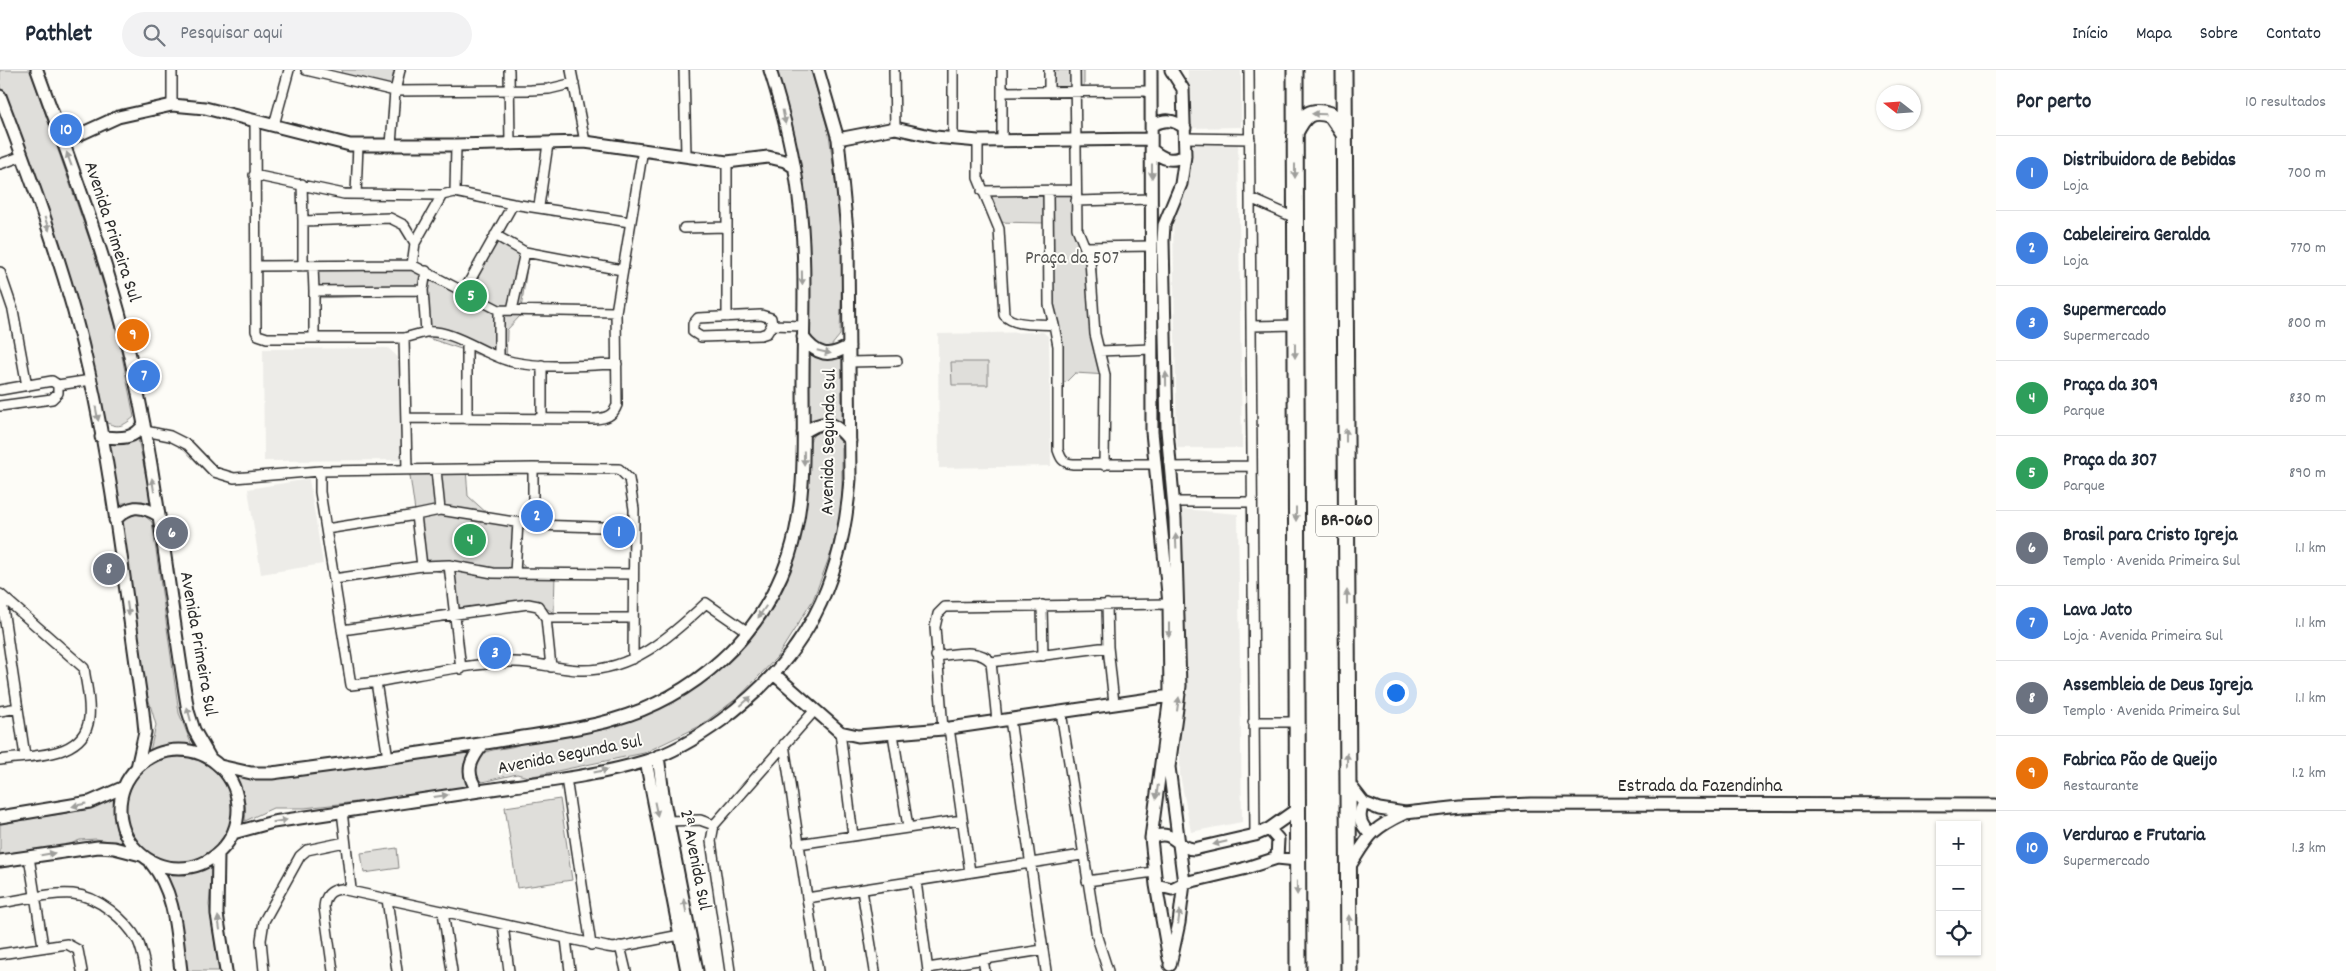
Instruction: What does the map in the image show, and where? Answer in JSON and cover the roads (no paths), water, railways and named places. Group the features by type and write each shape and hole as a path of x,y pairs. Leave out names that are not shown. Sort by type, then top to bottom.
{"highway":[{"name":"BR-060","path":"1295,70 1298,971"},
{"name":"BR-060","path":"1344,70 1349,971"},
{"path":"1295,134 1306,115 1318,113 1331,115 1344,135"}],"street":[{"name":"Avenida Primeira Sul","path":"37,70 107,270 124,332 144,428 188,711 194,730 210,758"},
{"path":"172,70 172,105"},
{"path":"274,125 289,70"},
{"path":"306,70 395,91 549,89 574,83"},
{"path":"391,145 395,91 400,70"},
{"path":"509,70 510,144"},
{"path":"571,70 585,142"},
{"path":"684,70 686,155"},
{"name":"Avenida Segunda Sul","path":"220,766 251,773 272,773 388,758 610,721 643,710 681,692 730,653 748,632 768,603 789,555 801,502 804,462 800,200 782,108 770,70"},
{"name":"Avenida Segunda Sul","path":"233,833 273,822 566,778 646,761 710,729 743,704 774,674 816,614 836,564 848,512 850,441 848,241 838,139 818,70"},
{"path":"894,70 895,128"},
{"path":"953,70 953,139"},
{"path":"1002,70 1002,140"},
{"path":"1049,70 1049,91"},
{"path":"1075,70 1076,228 1086,247 1092,271 1095,334 1106,386 1104,465"},
{"path":"1150,70 1152,125 1152,432 1169,604 1170,696 1151,838 1154,872 1170,968"},
{"path":"1170,968 1184,883 1169,767 1180,694 1175,519 1167,430 1162,241 1164,225 1181,184 1185,156 1183,88 1171,70"},
{"path":"1249,70 1250,502 1254,835"},
{"path":"1003,92 1151,91"},
{"path":"0,96 58,256 91,380 115,520 145,732 136,768 124,787 120,805 121,822 128,840 162,876 168,888 181,971"},
{"path":"62,142 118,117 172,105 205,108 358,145 548,144 585,142 727,162 768,157 778,152 788,140"},
{"path":"255,120 255,327 258,335 267,338 404,338 426,332 442,333 513,362 542,366 617,364"},
{"path":"1152,125 1160,121 1171,120 1185,133 1250,139"},
{"path":"838,139 895,128 953,139 978,141 1076,140 1152,144"},
{"path":"978,141 977,173 982,191 999,229 1004,315 1016,322 1054,324"},
{"path":"539,206 548,144"},
{"path":"1152,144 1162,158 1172,161 1185,156"},
{"path":"356,194 358,145"},
{"path":"455,192 456,145"},
{"path":"406,418 542,419 608,417 617,405 616,312 643,149"},
{"path":"0,164 22,156"},
{"path":"768,157 785,161 794,167"},
{"path":"726,316 727,162"},
{"path":"254,175 302,184 335,193 442,195 455,192 512,204 539,206 630,222"},
{"path":"302,184 302,266"},
{"path":"1048,190 1049,305 1058,346 1060,456 1068,464 1154,464"},
{"path":"982,191 1076,190"},
{"path":"412,265 415,243 442,195"},
{"path":"1250,198 1295,218"},
{"path":"1076,201 1151,199"},
{"path":"464,291 512,204"},
{"path":"303,221 390,218 404,224 415,243"},
{"path":"684,228 727,227"},
{"path":"495,235 525,252 622,270"},
{"path":"1086,247 1152,246"},
{"path":"512,310 525,252"},
{"path":"256,266 412,265 499,310 616,312"},
{"path":"313,266 314,338"},
{"path":"426,271 423,290 426,332"},
{"path":"0,272 13,310 27,386"},
{"path":"314,291 423,290"},
{"path":"498,357 499,310"},
{"path":"761,315 771,318 772,325 767,333 761,335 701,337 693,332 693,324 698,318 726,316 761,315"},
{"path":"772,325 803,332 818,352 838,353 849,346"},
{"path":"1250,326 1295,325"},
{"path":"404,338 407,470"},
{"path":"466,344 467,419"},
{"path":"1099,351 1152,349"},
{"path":"849,362 897,361"},
{"path":"542,366 542,419"},
{"path":"0,390 52,381 58,385 91,380"},
{"path":"0,406 52,399 58,393 58,385"},
{"path":"804,433 822,422 837,427 850,441"},
{"path":"101,436 126,439 144,428 170,436 188,445 214,472 234,478 320,470 533,468 619,470 629,479 632,490 634,528 633,659"},
{"path":"1152,432 1167,430"},
{"path":"1170,467 1251,466"},
{"path":"533,468 533,525"},
{"path":"320,470 320,492 351,685 514,662 578,670 603,669 633,659 658,645 706,603 748,632"},
{"path":"436,470 440,510"},
{"path":"1174,502 1250,502"},
{"path":"115,520 128,508 139,506 158,514"},
{"path":"326,529 416,516 440,510 533,525 634,528"},
{"path":"416,516 422,566"},
{"path":"1160,522 1175,519"},
{"path":"515,574 518,522"},
{"path":"334,580 422,566 449,565 493,573 633,574"},
{"path":"449,565 461,668"},
{"path":"1,595 4,650 18,708 25,756"},
{"path":"0,760 65,750 81,738 90,719 84,668 1,595"},
{"path":"342,630 528,604 538,606 546,618 551,667"},
{"path":"1107,604 1108,647 1114,703"},
{"path":"970,872 936,656 936,619 938,614 945,607 1169,604"},
{"path":"1042,605 1043,656"},
{"path":"546,618 633,618"},
{"path":"991,662 1108,647"},
{"path":"936,656 978,654 986,656 991,662 997,721"},
{"path":"774,674 840,732 858,736 946,728 1170,696"},
{"path":"376,682 388,758"},
{"path":"0,711 18,708"},
{"path":"730,971 711,841 714,825 815,710"},
{"path":"1061,712 1082,855 1097,937 1108,971"},
{"path":"1010,719 1046,971"},
{"path":"1253,722 1296,722"},
{"path":"840,732 853,836"},
{"path":"894,734 908,827"},
{"path":"478,791 469,774 470,763 484,743"},
{"path":"784,744 818,971"},
{"path":"0,861 98,847 114,848 146,858 164,867 180,869 194,867 207,862 218,854 233,833 237,819 237,798 229,777 220,766 210,758 196,752 180,750 165,751 150,758 136,768"},
{"name":"2ᵃ Avenida Sul","path":"658,756 686,933 687,971"},
{"name":"2ᵃ Avenida Sul","path":"646,761 686,933 697,971"},
{"path":"566,778 591,945"},
{"path":"1347,781 1364,803 1360,819 1363,827 1370,834"},
{"path":"0,817 90,802 124,787"},
{"name":"Estrada da Fazendinha","path":"1364,803 1379,809 1405,813 1461,807 1531,804 1996,805"},
{"path":"1151,838 1166,835 1194,849 1254,835 1269,829 1296,810"},
{"path":"342,811 351,889"},
{"name":"Estrada da Fazendinha","path":"1348,869 1370,834 1386,822 1405,813"},
{"path":"668,821 700,820 714,825"},
{"path":"798,844 962,820"},
{"path":"1269,829 1278,839 1278,858"},
{"path":"264,971 261,940 264,921 300,856 307,850 346,842"},
{"path":"218,854 217,914 226,971"},
{"path":"807,898 1082,855"},
{"path":"29,857 44,946"},
{"path":"1156,885 1172,889 1184,883 1243,869 1278,858 1297,860"},
{"path":"1087,881 1154,872"},
{"path":"916,882 928,969 1042,950"},
{"path":"333,971 324,901 331,891 351,889 387,899 591,945 620,946 686,933"},
{"path":"862,890 875,971"},
{"path":"0,903 73,894 96,901 129,928 139,943 146,971"},
{"path":"387,899 397,971"},
{"path":"443,912 452,971"},
{"path":"503,925 509,971"},
{"path":"566,939 570,971"},
{"path":"0,954 67,944 75,947 80,955 82,971"},
{"path":"620,946 626,971"},
{"path":"983,960 985,971"}],"place":[{"name":"Verdurao e Frutaria","path":"66,130"},
{"name":"Praça da 307","path":"471,296"},
{"name":"Fabrica Pão de Queijo","path":"133,335"},
{"name":"Lava Jato","path":"144,376"},
{"name":"Cabeleireira Geralda","path":"537,516"},
{"name":"Distribuidora de Bebidas","path":"619,532"},
{"name":"Brasil para Cristo Igreja","path":"172,533"},
{"name":"Praça da 309","path":"470,540"},
{"name":"Assembleia de Deus Igreja","path":"109,569"},
{"name":"Supermercado","path":"495,653"}],"park label":[{"name":"Praça da 507","path":"1072,259"}]}
